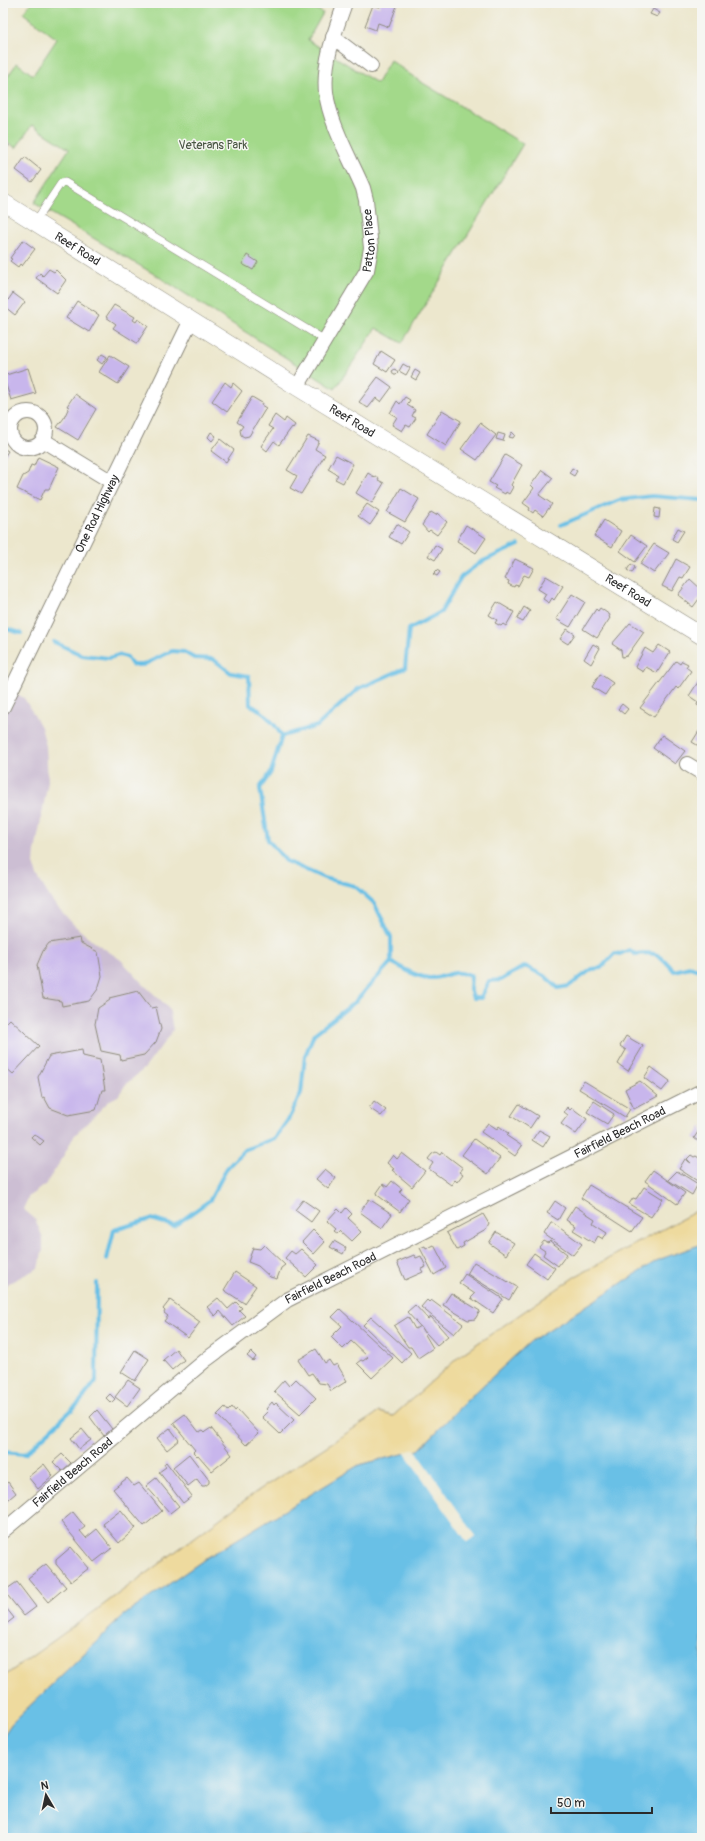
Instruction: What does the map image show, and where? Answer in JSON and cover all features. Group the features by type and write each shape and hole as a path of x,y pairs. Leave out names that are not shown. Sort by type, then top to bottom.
{"street":[{"name":"Patton Place","path":"298,387 367,270 371,248 369,221 363,188 331,114 326,91 327,64 333,37 345,3"},
{"path":"333,37 371,66"},
{"name":"Reef Road","path":"3,202 298,387 702,636"},
{"name":"One Rod Highway","path":"3,707 191,320"},
{"path":"32,412 37,414 45,423 46,429 43,440 34,447 22,447 17,444 11,435 11,424 23,413 32,412"},
{"path":"43,440 112,482"},
{"path":"687,764 702,773"},
{"name":"Fairfield Beach Road","path":"3,1531 207,1359 287,1300 702,1092"}],"lane":[{"path":"35,222 61,183 66,182 325,340"},
{"path":"3,437 11,424"}],"shaded area":[{"path":"3,686 24,698 41,727 46,746 48,781 35,852 34,864 37,876 52,901 73,924 90,939 121,960 142,983 169,1008 173,1030 145,1068 126,1084 118,1096 110,1100 74,1136 62,1159 45,1185 29,1196 23,1209 35,1219 43,1238 43,1250 38,1268 9,1283 3,1289"}],"green space":[{"name":"Veterans Park","path":"31,3 306,3 323,13 308,40 377,83 390,60 418,80 523,144 402,343 376,328 335,389 159,277 34,203 69,149 32,125 16,148 3,139 3,83 17,63 33,75 57,39 23,13"}],"sand":[{"path":"702,1208 702,1244 658,1260 531,1341 464,1403 419,1450 359,1465 208,1557 123,1616 12,1723 3,1736 3,1677 256,1492 379,1412 393,1416 462,1354 576,1276"}],"water":[{"path":"702,1244 702,1838 3,1838 3,1736 12,1723 123,1616 208,1557 359,1465 419,1450 464,1403 531,1341 658,1260"}],"pier":[{"path":"415,1449 476,1536 467,1542 404,1452"}],"building":[{"path":"380,3 398,3 389,27 378,23 376,30 365,26 373,5 380,7"},
{"path":"653,9 660,13 657,17 650,14"},
{"path":"3,141 9,145 3,154"},
{"path":"25,157 41,170 32,182 16,170"},
{"path":"23,240 35,249 22,266 20,264 18,267 10,261 12,259 10,258"},
{"path":"247,255 258,262 253,270 242,264"},
{"path":"49,269 54,272 56,270 66,280 57,293 36,278 40,273 43,276"},
{"path":"13,293 25,302 15,315 4,306"},
{"path":"77,301 99,315 89,332 66,318"},
{"path":"114,305 135,317 133,320 136,322 138,319 148,326 137,343 113,328 116,324 106,317"},
{"path":"381,351 395,360 387,372 374,364"},
{"path":"102,354 107,357 102,364 97,360"},
{"path":"110,355 129,367 118,384 99,372"},
{"path":"403,364 410,368 406,375 399,371"},
{"path":"28,368 36,393 11,400 3,376"},
{"path":"395,369 398,373 394,375 392,371"},
{"path":"415,370 420,373 416,380 411,377"},
{"path":"378,377 392,387 381,402 376,398 368,408 359,402"},
{"path":"225,382 231,387 233,383 242,391 227,412 212,401"},
{"path":"75,394 96,409 78,440 57,427 64,418 69,407 67,406"},
{"path":"252,397 262,403 261,405 266,408 249,436 244,437 241,435 240,430 243,426 237,422"},
{"path":"405,397 410,400 407,405 415,410 412,416 416,418 410,427 406,425 402,431 392,425 397,417 390,413 397,401 400,404"},
{"path":"442,410 461,421 446,446 427,434"},
{"path":"275,415 284,422 286,418 295,425 279,445 274,441 267,451 261,446 273,429 268,426"},
{"path":"480,423 496,435 477,460 461,449"},
{"path":"211,432 216,436 212,441 208,437"},
{"path":"512,432 515,435 513,438 509,437"},
{"path":"498,433 505,435 503,441 496,439"},
{"path":"308,436 319,441 315,449 325,455 301,494 290,488 297,476 287,470"},
{"path":"220,439 234,450 226,462 211,451"},
{"path":"3,448 8,451 3,459"},
{"path":"336,455 353,464 343,483 335,479 338,475 328,469"},
{"path":"505,455 522,465 511,485 513,487 509,494 506,492 505,494 494,488 496,486 489,482"},
{"path":"38,457 59,467 49,489 45,489 40,500 17,489 23,476 28,473 31,465 34,466"},
{"path":"572,468 577,471 574,476 569,473"},
{"path":"542,470 553,478 539,495 552,504 543,516 535,510 533,513 529,510 530,508 523,503 534,488 531,485"},
{"path":"368,473 379,478 378,480 384,483 372,503 356,493"},
{"path":"401,488 419,499 405,522 387,512"},
{"path":"367,504 379,512 370,525 358,516"},
{"path":"655,508 660,509 659,518 654,517"},
{"path":"431,512 436,515 437,513 447,522 437,535 430,530 428,532 422,525"},
{"path":"604,520 621,531 612,547 594,536"},
{"path":"397,524 409,532 401,544 389,537"},
{"path":"466,525 486,538 476,553 457,541"},
{"path":"678,528 684,531 677,542 672,539"},
{"path":"631,535 647,546 635,562 620,551"},
{"path":"654,544 669,553 654,573 640,564"},
{"path":"435,545 442,549 435,560 428,556"},
{"path":"515,559 534,568 529,577 524,575 518,586 515,585 514,587 508,584 509,581 505,579"},
{"path":"676,559 690,567 683,578 680,577 672,591 662,586"},
{"path":"631,564 635,567 632,573 627,570"},
{"path":"437,570 440,572 437,576 433,574"},
{"path":"546,576 563,586 554,600 552,598 549,603 543,599 546,594 538,589"},
{"path":"690,579 702,590 702,595 693,607 678,595"},
{"path":"572,594 585,602 570,627 556,619"},
{"path":"497,602 514,612 506,626 503,624 501,626 495,623 497,620 489,615"},
{"path":"524,607 530,611 523,622 517,619"},
{"path":"600,608 610,615 610,618 597,638 583,629 596,609 598,611"},
{"path":"630,623 644,632 627,656 622,657 621,650 612,644"},
{"path":"567,629 575,634 568,644 560,639"},
{"path":"593,644 600,648 591,664 584,659"},
{"path":"659,645 670,652 657,673 646,667 643,672 635,667 645,648 653,653"},
{"path":"676,661 680,664 682,661 688,664 686,667 691,671 678,689 676,687 654,717 640,708"},
{"path":"600,674 613,683 605,695 592,687"},
{"path":"702,676 702,708 697,705 698,702 689,696"},
{"path":"622,704 628,709 624,714 618,709"},
{"path":"702,730 702,748 692,742 699,731"},
{"path":"662,735 685,751 675,764 653,748"},
{"path":"80,938 81,943 98,952 102,976 98,989 89,1001 62,1006 61,1001 43,998 37,965 43,951 49,943"},
{"path":"138,991 151,1008 156,1007 161,1029 156,1042 144,1055 121,1060 120,1055 101,1051 95,1024 98,1008 110,1000 109,998"},
{"path":"10,1019 39,1046 13,1074 3,1065 3,1026"},
{"path":"626,1036 643,1046 628,1071 618,1064 626,1050 620,1046"},
{"path":"82,1050 83,1056 100,1060 105,1090 102,1090 96,1110 68,1115 50,1108 44,1097 42,1098 38,1077 49,1056"},
{"path":"651,1067 670,1081 662,1091 644,1078"},
{"path":"584,1081 630,1109 625,1117 579,1089"},
{"path":"640,1081 658,1096 634,1109 625,1089"},
{"path":"374,1101 386,1110 381,1116 369,1108"},
{"path":"594,1101 614,1114 607,1124 587,1112"},
{"path":"519,1104 538,1116 530,1128 511,1116"},
{"path":"567,1107 570,1110 572,1108 587,1119 576,1134 561,1124 568,1115 564,1112"},
{"path":"488,1123 497,1129 499,1126 509,1134 507,1136 522,1146 515,1156 481,1132"},
{"path":"702,1126 702,1144 694,1138"},
{"path":"539,1130 550,1136 543,1147 532,1140"},
{"path":"34,1134 44,1141 40,1145 31,1137"},
{"path":"474,1139 500,1158 488,1174 462,1155"},
{"path":"436,1152 440,1155 442,1152 463,1168 460,1172 463,1174 457,1182 455,1180 451,1185 429,1169 433,1163 428,1159"},
{"path":"402,1153 425,1171 412,1187 392,1170 394,1169 387,1163 393,1155 397,1159"},
{"path":"691,1155 702,1160 702,1184 679,1169 685,1159 691,1163 687,1159"},
{"path":"325,1169 336,1178 328,1189 316,1179"},
{"path":"653,1170 685,1193 677,1204 645,1181"},
{"path":"677,1171 698,1184 692,1195 668,1180"},
{"path":"392,1181 402,1189 399,1192 409,1199 400,1212 376,1194 383,1184 387,1187"},
{"path":"589,1185 642,1217 632,1231 581,1198"},
{"path":"644,1187 663,1199 651,1217 629,1204 633,1198 636,1199"},
{"path":"369,1199 392,1214 382,1228 360,1212"},
{"path":"303,1200 319,1211 311,1222 295,1210"},
{"path":"555,1201 565,1208 558,1220 547,1213"},
{"path":"575,1206 595,1219 593,1223 607,1232 603,1239 598,1236 594,1243 573,1230 576,1226 566,1220"},
{"path":"346,1208 352,1214 348,1218 362,1231 352,1241 341,1231 338,1234 334,1231 336,1229 327,1221 338,1209 342,1213"},
{"path":"483,1214 489,1224 486,1230 463,1243 464,1246 457,1250 447,1233"},
{"path":"551,1223 582,1244 573,1255 544,1234"},
{"path":"313,1230 325,1242 314,1254 302,1242"},
{"path":"496,1232 514,1243 506,1255 489,1243"},
{"path":"334,1241 346,1248 343,1254 330,1247"},
{"path":"544,1241 548,1243 550,1241 567,1254 558,1266 543,1255 545,1251 539,1247"},
{"path":"264,1245 285,1265 281,1268 277,1279 270,1277 258,1266 248,1262 253,1248 260,1249"},
{"path":"434,1245 446,1268 434,1275 420,1248 425,1246 426,1249"},
{"path":"301,1249 318,1265 306,1277 285,1258 291,1251 295,1254"},
{"path":"534,1253 555,1268 547,1279 526,1264"},
{"path":"414,1255 416,1258 421,1256 426,1267 421,1269 423,1272 405,1280 397,1262"},
{"path":"474,1262 517,1287 509,1300 467,1274"},
{"path":"235,1272 256,1286 244,1303 224,1290"},
{"path":"465,1274 503,1299 493,1313 471,1298 475,1294 459,1283"},
{"path":"451,1293 480,1311 475,1319 468,1320 443,1305"},
{"path":"218,1298 228,1309 236,1302 242,1308 239,1310 245,1316 233,1326 220,1311 215,1316 207,1307"},
{"path":"170,1300 200,1322 188,1338 164,1321 168,1316 164,1313 165,1311 163,1309"},
{"path":"427,1300 429,1302 431,1300 463,1324 454,1334 421,1307"},
{"path":"415,1305 428,1319 431,1317 448,1336 437,1345 407,1312"},
{"path":"340,1309 393,1358 372,1378 357,1363 368,1357 351,1341 343,1349 331,1337 342,1326 332,1317"},
{"path":"371,1317 411,1353 402,1363 363,1325"},
{"path":"408,1317 415,1329 420,1326 433,1348 418,1358 411,1347 408,1347 394,1326"},
{"path":"176,1349 184,1360 172,1370 163,1360"},
{"path":"316,1349 325,1363 329,1360 333,1366 337,1364 347,1381 331,1391 327,1384 319,1383 312,1373 308,1375 298,1360"},
{"path":"135,1350 149,1359 135,1381 121,1372"},
{"path":"251,1352 256,1357 253,1361 247,1356"},
{"path":"296,1379 316,1398 300,1414 274,1391 284,1380 289,1386"},
{"path":"128,1380 140,1388 127,1406 115,1397"},
{"path":"110,1394 115,1399 111,1403 106,1398"},
{"path":"272,1402 274,1405 276,1403 294,1420 280,1434 262,1417 268,1411 266,1409"},
{"path":"225,1407 228,1411 232,1407 235,1411 237,1409 259,1433 246,1445 217,1415"},
{"path":"97,1410 112,1429 104,1436 90,1417"},
{"path":"185,1414 199,1432 203,1430 205,1432 211,1428 232,1455 212,1471 198,1455 197,1456 193,1452 195,1450 173,1423"},
{"path":"170,1428 179,1440 167,1450 157,1438"},
{"path":"82,1429 91,1440 79,1449 71,1438"},
{"path":"62,1454 71,1463 62,1471 53,1462"},
{"path":"189,1454 209,1480 209,1483 205,1486 202,1486 197,1479 188,1486 173,1467"},
{"path":"166,1462 192,1496 183,1503 159,1472 166,1467 164,1464"},
{"path":"44,1464 53,1476 38,1489 28,1477"},
{"path":"127,1478 134,1486 139,1483 162,1511 144,1526 113,1489"},
{"path":"156,1478 179,1506 170,1513 146,1486"},
{"path":"8,1482 16,1493 3,1504 3,1486"},
{"path":"121,1510 136,1528 119,1543 103,1524"},
{"path":"73,1512 85,1527 80,1531 86,1538 97,1529 112,1548 94,1562 61,1522"},
{"path":"71,1547 89,1568 71,1582 56,1564 56,1560"},
{"path":"46,1564 66,1587 48,1602 28,1578"},
{"path":"17,1582 36,1607 24,1616 4,1591"},
{"path":"3,1604 14,1618 5,1625 3,1622"}],"waterway":[{"path":"561,525 619,500 652,496 702,500"},
{"path":"107,1259 114,1230 151,1219 174,1226 210,1200 227,1168 244,1150 275,1138 288,1120 301,1093 305,1056 314,1034 355,1002 391,962 391,937 374,903 355,886 324,878 286,861 268,840 260,788 271,772 282,736 317,726 358,689 405,668 409,629 441,612 461,577 481,562 519,545"},
{"path":"3,628 21,633"},
{"path":"54,642 82,655 109,658 119,655 127,657 132,665 143,665 172,651 184,652 194,658 213,659 231,673 249,676 250,705 260,710 276,727 282,736"},
{"path":"391,962 409,972 429,978 441,977 453,973 471,976 470,989 473,998 481,998 489,981 501,980 525,966 546,977 558,988 569,986 592,969 601,968 615,953 620,954 629,950 635,954 649,953 658,955 666,961 674,971 690,967 702,971"},
{"path":"3,1452 25,1454 79,1403 96,1381 97,1283"}]}
